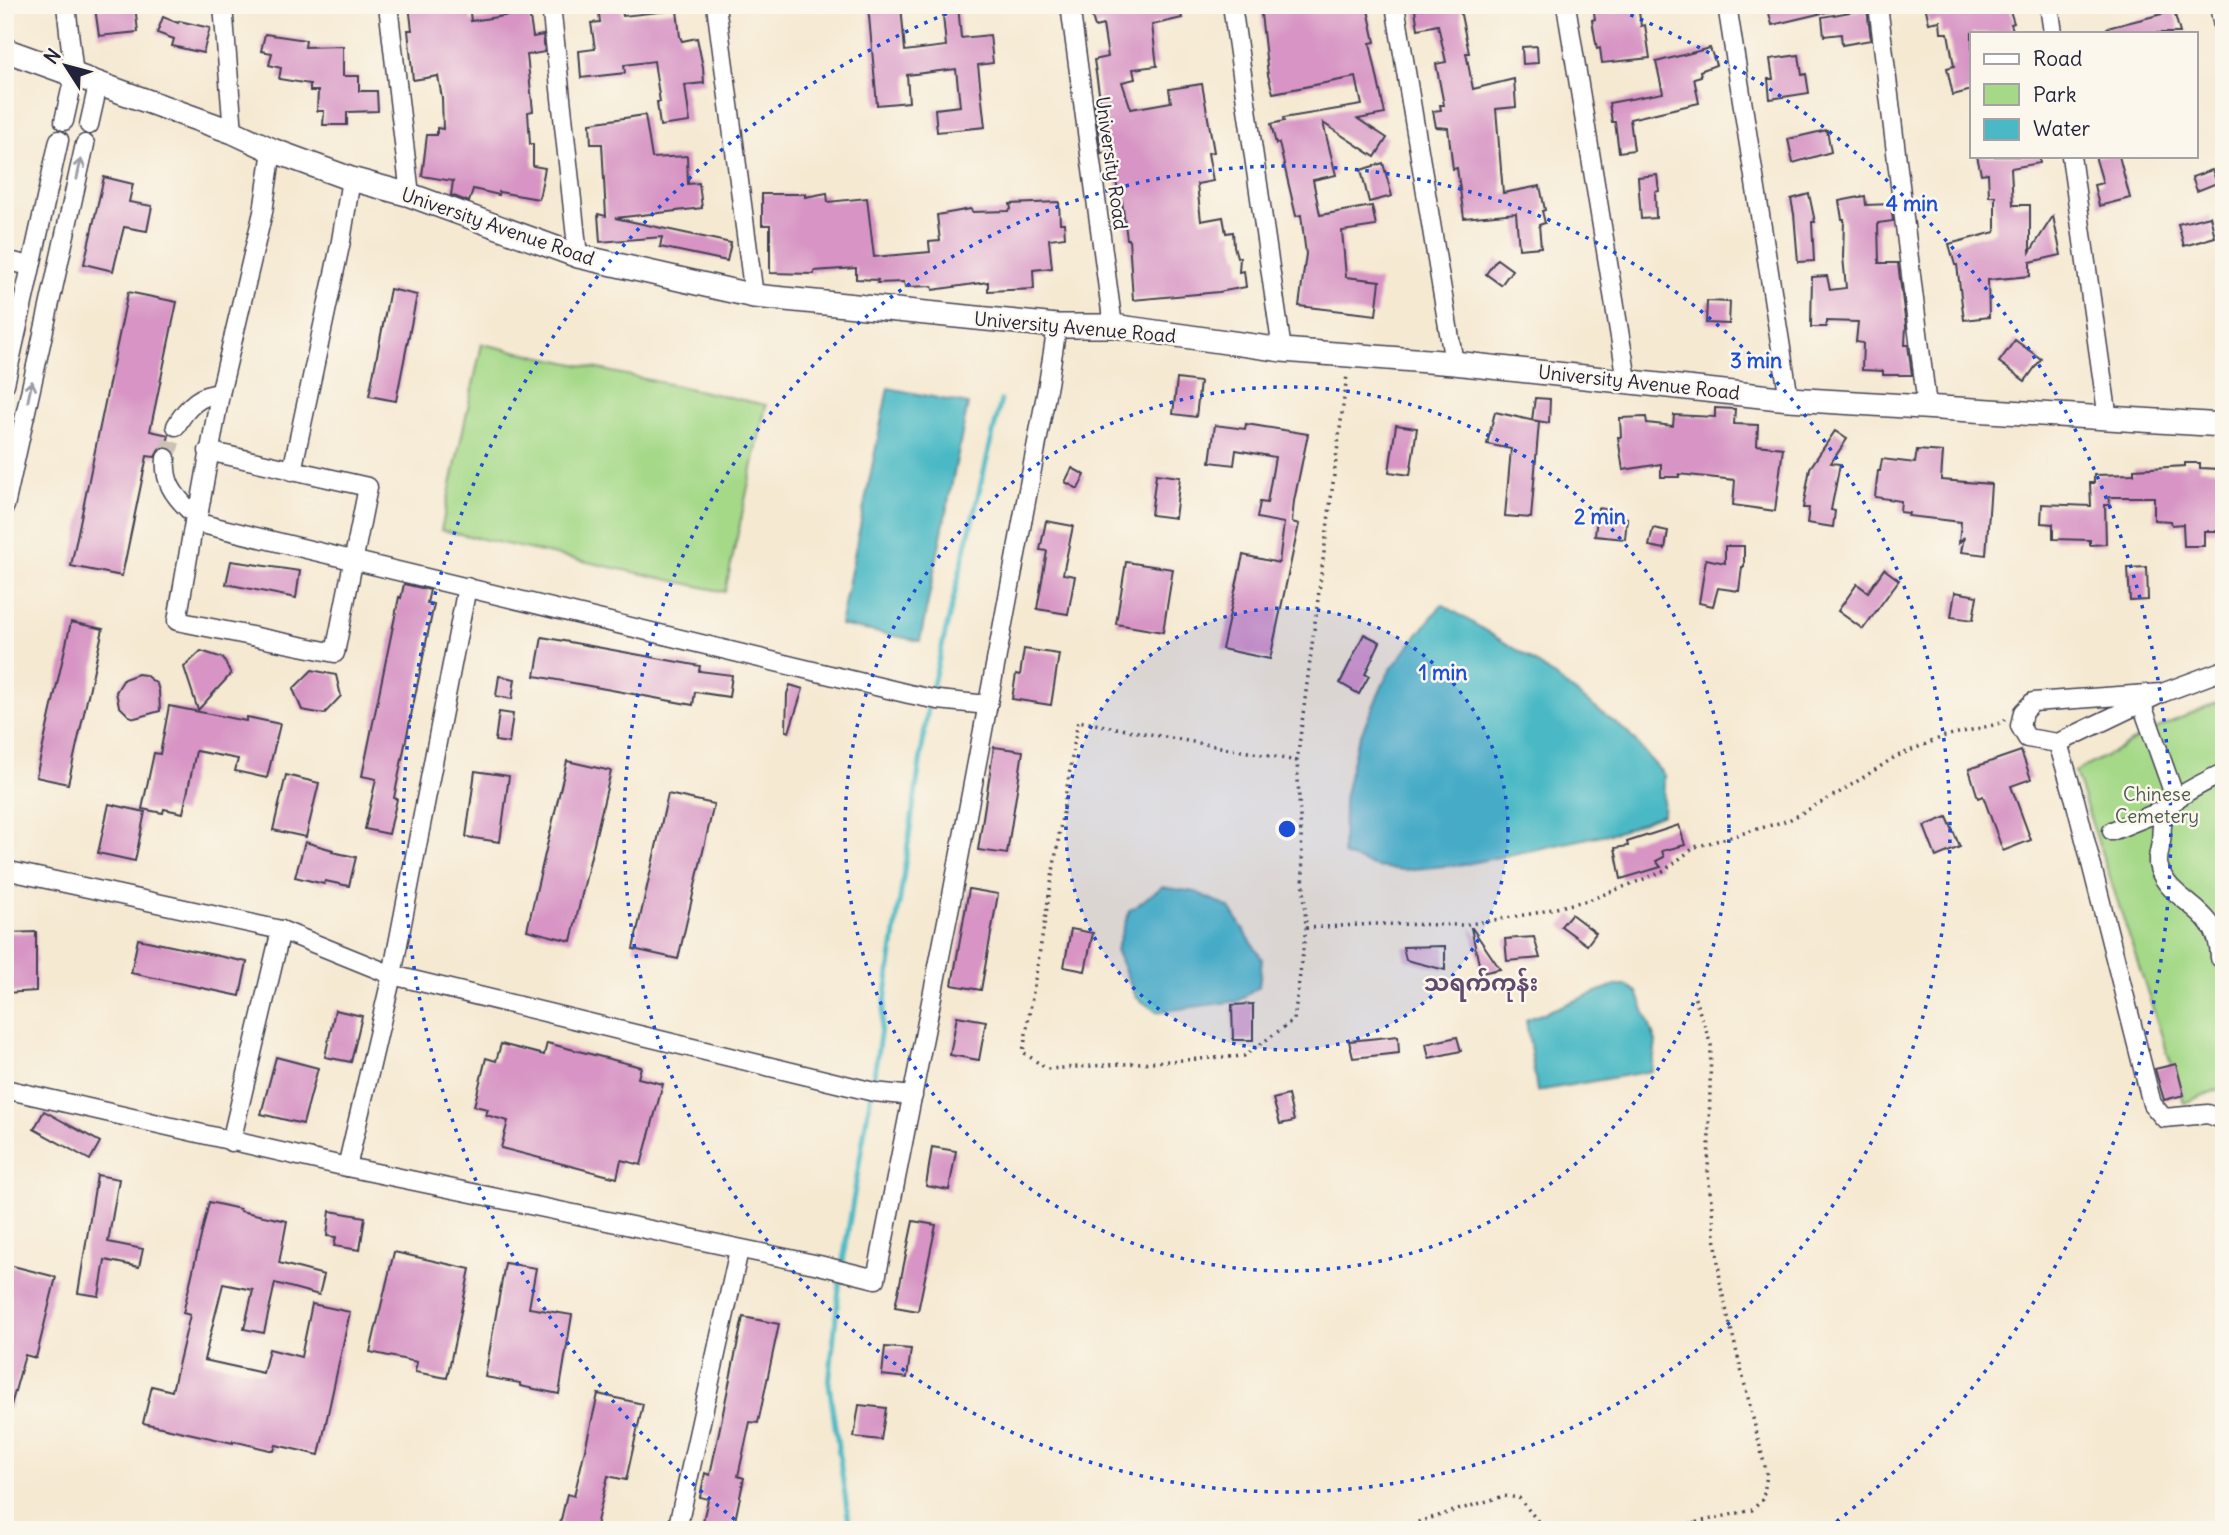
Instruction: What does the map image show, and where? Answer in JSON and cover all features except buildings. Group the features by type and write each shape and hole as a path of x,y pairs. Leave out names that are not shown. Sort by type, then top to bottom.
{"main road":[{"name":"University Avenue Road","path":"5,50 233,132 272,150 351,179 410,195 578,256 754,296 1057,326 1113,326 1282,349 1627,380 1789,399 2224,425"}],"street":[{"path":"64,121 74,76 66,5"},
{"path":"223,5 233,132"},
{"path":"388,5 410,195"},
{"path":"551,5 578,256"},
{"path":"716,5 754,296"},
{"name":"University Road","path":"1070,5 1113,326"},
{"path":"1232,5 1282,349"},
{"path":"1395,5 1454,363"},
{"path":"1566,5 1627,380"},
{"path":"1727,5 1789,399"},
{"path":"1878,5 1927,406"},
{"path":"2049,5 2053,32"},
{"path":"2219,5 2224,32"},
{"path":"89,125 98,85"},
{"path":"5,384 60,140"},
{"path":"5,506 85,144"},
{"path":"208,452 368,487 335,653 177,621 208,452 220,394 263,212 272,150"},
{"path":"2071,158 2108,419"},
{"path":"292,471 341,241 351,179"},
{"path":"5,260 30,266"},
{"path":"5,1089 231,1142 876,1279 988,705 1057,326"},
{"path":"176,426 184,412 200,398 220,394"},
{"path":"166,458 165,470 173,494 197,517 354,560 909,694 988,705"},
{"path":"347,1167 392,975 467,587"},
{"path":"2162,693 2033,702 2023,712 2020,726 2028,738 2058,743 2141,702 2224,670"},
{"path":"2141,702 2171,804 2158,856 2159,868 2169,884 2216,930 2220,942 2220,958"},
{"path":"2058,743 2152,1104 2164,1118 2208,1114 2224,1120"},
{"path":"2112,831 2171,804 2224,772"},
{"path":"5,870 281,930 392,975 852,1087 913,1096"},
{"path":"231,1142 281,930"},
{"path":"677,1530 738,1250"}],"path":[{"path":"1297,761 1078,721 1023,1052 1046,1069 1244,1056 1294,1020 1306,928 1297,761 1349,355"},
{"path":"1306,928 1374,924 1464,925 1592,900 1662,872 1695,847 1789,820 1842,791 1895,757 1945,736 1998,723"},
{"path":"1662,1530 1752,1510 1763,1499 1767,1475 1721,1289 1709,1174 1711,1045 1695,996"},
{"path":"1391,1530 1504,1496 1519,1498 1545,1530"},
{"path":"1691,1530 1696,1522"}],"green space":[{"path":"482,344 766,405 725,592 441,530"},
{"name":"Chinese Cemetery","path":"2224,700 2224,1087 2184,1103 2075,772 2166,724"}],"water":[{"path":"888,388 968,404 920,641 840,625"},
{"path":"1442,604 1527,656 1627,732 1664,775 1663,814 1621,831 1467,864 1404,870 1376,867 1343,855 1344,799 1356,745 1388,673"},
{"path":"1162,887 1196,892 1230,908 1262,959 1259,987 1238,1001 1157,1012 1136,997 1116,950 1129,911"},
{"path":"1612,986 1628,986 1637,992 1656,1042 1652,1071 1537,1091 1526,1020"}],"waterway":[{"path":"850,1530 829,1384 840,1279 876,1062 929,701 1001,400"}],"tunnel":[{"path":"166,458 176,426"}],"district":[{"name":"သရက်ကုန်း","path":"1481,982"}]}
